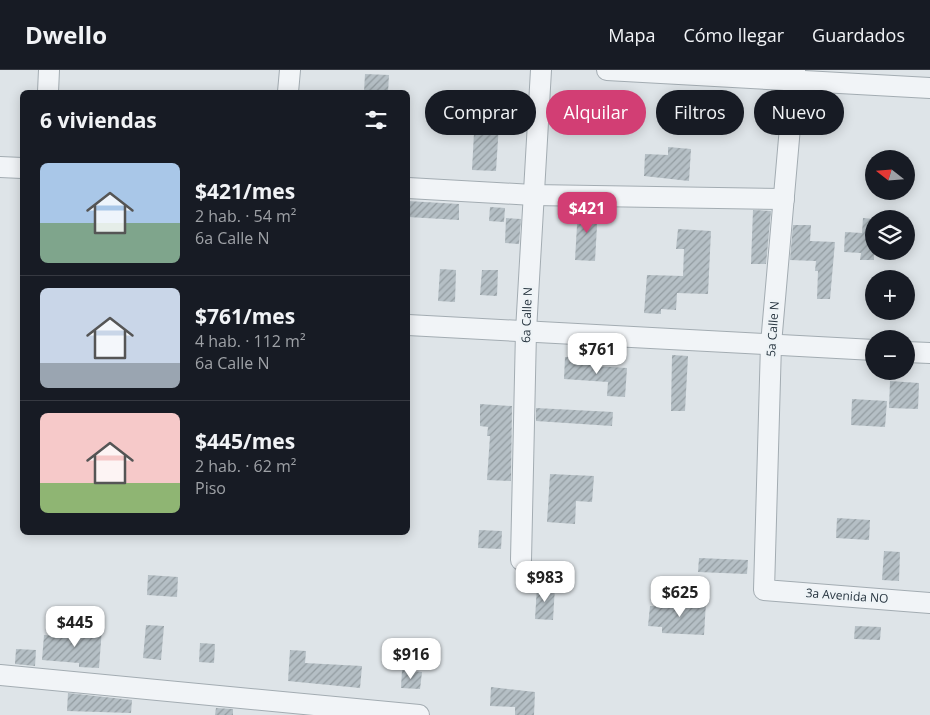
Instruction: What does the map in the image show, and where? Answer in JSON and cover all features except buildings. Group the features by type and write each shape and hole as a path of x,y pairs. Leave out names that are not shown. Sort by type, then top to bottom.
{"street":[{"path":"48,90 49,70"},
{"path":"288,90 290,70"},
{"name":"6a Calle N","path":"521,560 526,331 541,70"},
{"path":"607,70 795,75 930,88"},
{"name":"5a Calle N","path":"764,590 771,344 795,75"},
{"path":"0,165 20,166"},
{"path":"410,188 533,195 784,199"},
{"path":"410,325 865,349"},
{"path":"915,352 930,353"},
{"name":"3a Avenida NO","path":"764,590 930,602"},
{"path":"0,675 419,715"}]}
